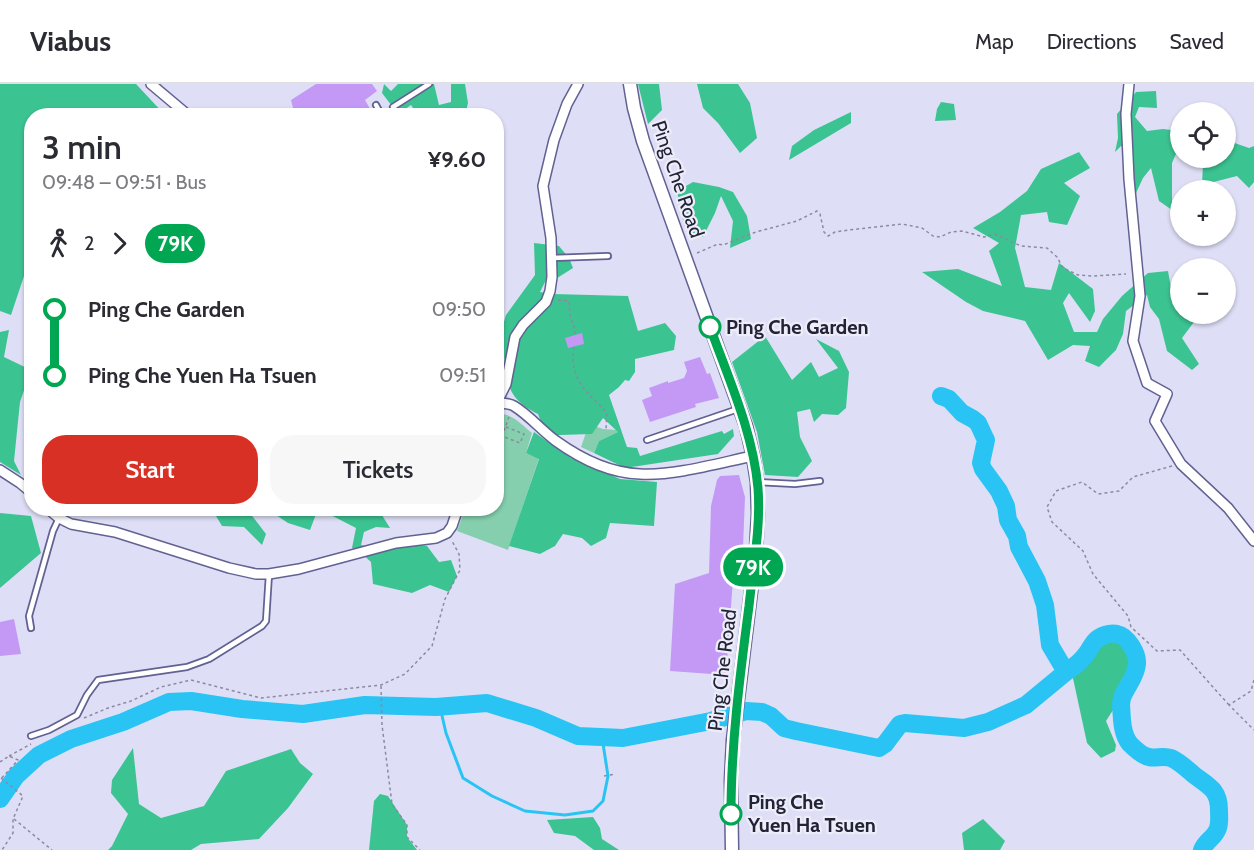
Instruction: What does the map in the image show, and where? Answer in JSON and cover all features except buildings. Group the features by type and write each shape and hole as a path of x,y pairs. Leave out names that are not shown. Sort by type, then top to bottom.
{"street":[{"path":"151,84 180,108"},
{"path":"504,388 515,337 548,298 552,283 551,238 542,191 554,140 567,104 578,84"},
{"name":"Ping Che Road","path":"630,84 643,141 746,426 757,483 756,550 733,740 732,850"},
{"path":"1129,84 1126,114 1129,179 1140,296 1133,341 1147,382 1167,394 1155,422 1181,464 1228,508 1254,541"},
{"path":"504,403 515,406 550,437 583,458 606,468 627,473 659,474 753,456"},
{"path":"0,470 24,486"},
{"path":"57,516 71,524 115,532 229,568 256,574 299,569 396,543 436,538 447,533 455,516"}],"lane":[{"path":"393,107 429,84"},
{"path":"552,258 608,256"},
{"path":"647,440 740,408"},
{"path":"757,483 795,484 820,481"},
{"path":"31,628 29,616 53,531 59,518"},
{"path":"31,736 49,730 77,715 98,680 187,667 208,659 262,626 266,621 269,574"}],"path":[{"path":"696,253 797,220 817,211 820,214 824,232 828,236 835,232 902,224 922,228 933,236 940,237 951,232 963,231 984,237 995,234 1021,246 1047,248 1057,257 1063,268 1078,275 1138,274"},
{"path":"554,299 569,301 575,335"},
{"path":"574,347 573,368 584,389 607,412 606,429"},
{"path":"504,432 509,417"},
{"path":"504,437 520,443 524,434 506,427"},
{"path":"1181,464 1133,477 1119,491 1098,494 1082,482 1056,491 1047,507 1052,522 1083,551 1093,574 1128,616 1131,627 1157,651 1180,650 1254,730"},
{"path":"82,719 131,701 160,687 191,680 261,698 381,685 405,674 432,646 445,599 460,570 459,554 447,533"},
{"path":"1229,705 1251,691 1254,680"},
{"path":"381,685 382,725 392,804 407,825 406,837 420,850"},
{"path":"0,762 38,740"},
{"path":"2,850 13,833 13,819 23,796 1,779 18,760 9,756"},
{"path":"604,776 615,774"},
{"path":"13,819 52,850"}],"green space":[{"path":"0,84 136,84 158,108 24,108 24,276 11,315 0,311"},
{"path":"384,84 391,91 398,84 434,84 439,105 451,102 451,84 465,84 468,103 467,108 413,108 411,105 407,108 393,108 382,93"},
{"path":"638,84 659,84 662,110 648,124"},
{"path":"697,84 738,84 750,103 757,138 740,153 718,123 703,108"},
{"path":"1156,91 1157,108 1139,107 1135,117 1147,131 1170,130 1172,180 1170,180 1170,209 1159,201 1151,168 1136,193 1125,197 1124,172 1133,154 1121,146 1115,152 1118,138 1117,114 1136,92"},
{"path":"941,102 954,104 956,120 935,121"},
{"path":"851,112 851,123 789,160 792,146 814,130"},
{"path":"1236,143 1249,148 1254,146 1254,182 1249,188 1237,176 1221,180 1202,180 1203,168 1236,168"},
{"path":"1079,152 1090,168 1064,183 1080,196 1067,225 1049,222 1047,212 1021,215 1015,248 1025,287 1051,290 1059,263 1093,289 1095,311 1090,322 1069,293 1063,303 1074,332 1097,332 1103,319 1122,296 1148,273 1168,271 1170,324 1192,324 1182,338 1199,364 1192,370 1167,351 1159,319 1150,307 1147,295 1126,311 1123,334 1116,350 1099,367 1085,361 1090,346 1073,345 1048,360 1025,321 983,311 922,272 958,269 1002,286 989,251 999,243 973,228 1000,212 1027,191 1041,169"},
{"path":"693,182 733,192 747,216 751,239 730,248 733,221 721,196 703,237 689,233 684,225 677,191"},
{"path":"534,243 559,246 569,258 573,268 554,280 547,278 540,292 628,296 638,331 665,323 676,336 674,350 635,359 635,372 629,381 625,380 609,395 627,447 637,448 640,456 722,431 724,434 733,429 734,436 718,454 625,468 594,453 599,441 618,432 603,418 592,434 550,436 544,430 538,414 523,405 512,392 504,359 506,315 535,275"},
{"path":"9,330 4,357 24,367 24,390 20,402 14,461 21,475 0,462 0,332"},
{"path":"765,336 792,380 811,362 819,377 838,368 816,339 839,351 849,372 846,408 838,415 822,414 814,422 810,409 797,412 800,437 812,461 798,477 765,475 757,432 732,362"},
{"path":"505,414 521,423 532,433 526,453 539,458 508,550 457,531 462,516 504,516"},
{"path":"589,424 618,432 599,441 594,453 581,447"},
{"path":"534,432 571,458 620,479 657,482 654,526 610,523 606,538 591,546 582,538 563,534 555,546 540,554 509,546 539,459 526,453"},
{"path":"0,513 31,516 41,553 0,588"},
{"path":"216,516 252,516 266,534 262,545 244,527 222,526"},
{"path":"278,516 315,516 310,530 288,523"},
{"path":"333,516 382,516 390,528 376,527 364,532 361,545 376,548 413,544 427,546 439,562 451,560 457,576 449,592 430,585 412,593 373,584 371,562 352,548 356,528"},
{"path":"1115,633 1122,636 1128,643 1137,658 1137,664 1134,674 1106,721 1116,745 1115,751 1101,758 1087,743 1071,669 1095,642"},
{"path":"133,748 139,804 161,818 204,806 226,771 291,749 300,763 313,774 288,808 259,839 201,844 191,850 108,850 128,814 111,793 112,780"},
{"path":"380,794 388,796 407,825 407,837 417,850 369,850 374,801"},
{"path":"593,817 600,828 602,839 619,850 594,850 575,836 554,833 547,820"},
{"path":"983,819 1005,841 1000,850 964,850 962,833"}],"waterway":[{"path":"941,396 949,399 962,413 978,423 986,440 981,463 983,469 999,491 1006,506 1008,520 1017,536 1019,547 1037,581 1045,605 1050,645 1066,672 1083,658 1095,641 1105,635 1121,635 1132,646 1137,664 1135,673 1122,698 1123,730 1127,740 1141,754 1171,758 1215,793 1219,803 1219,826 1202,850"},
{"path":"0,799 16,776 39,755 71,739 123,722 169,702 191,701 242,709 303,714 365,705 436,707 487,703 536,718 578,736 623,738 711,721 746,711 762,712 771,716 784,728 879,748 885,744 900,724 964,728 988,722 1026,705 1066,672"},
{"path":"440,707 446,733 463,778 492,796 525,811 565,815 593,811 603,801 608,776 602,737"}],"bus line":[{"name":"79K","path":"710,327 746,426 758,491 756,550 733,740 731,814"}],"place":[{"name":"Ping Che Garden","path":"710,327"},
{"name":"Ping Che Yuen Ha Tsuen","path":"731,814"}]}
